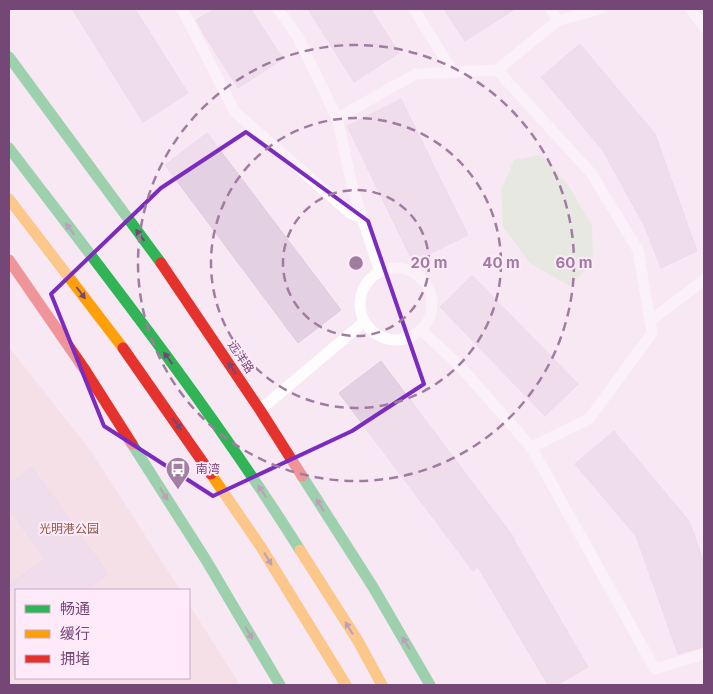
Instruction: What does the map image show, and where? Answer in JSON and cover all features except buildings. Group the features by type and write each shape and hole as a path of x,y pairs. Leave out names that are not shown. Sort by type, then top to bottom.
{"main road":[{"name":"远洋路","path":"9,57 166,270 260,410 372,587 430,685"},
{"path":"9,148 214,420 358,641 382,685"},
{"path":"9,199 116,340 187,438 261,547 346,685"},
{"path":"9,260 85,370 137,451 206,560 280,685"}],"lane":[{"path":"182,9 235,112 350,213 362,219"},
{"path":"278,9 298,37 337,118 353,189 380,272"},
{"path":"414,9 453,72"},
{"path":"551,9 557,21"},
{"path":"337,118 416,74 497,70 557,21 600,9"},
{"path":"691,9 704,27"},
{"path":"497,70 591,173 638,250 652,333 589,419 531,447"},
{"path":"391,268 413,272 422,279 432,299 428,321 421,330 402,340 390,340 380,337 370,330 364,322 360,310 360,299 363,288 370,278 391,268"},
{"path":"650,321 704,280"},
{"path":"260,410 364,322"},
{"path":"421,330 459,365 531,447 655,669 704,654"}],"highlighted area":[{"path":"246,132 368,221 424,384 352,431 213,496 104,426 51,294 161,188"}],"green space":[{"name":"光明港公园","path":"9,347 93,454 179,589 15,589 15,679 190,679 190,606 240,685 9,685"}],"shaded area":[{"path":"541,155 569,186 592,226 593,263 569,286 530,263 503,227 501,191 514,160"}],"traffic: fast":[{"path":"9,57 161,263"},
{"path":"9,148 196,396 300,550"},
{"path":"132,444 206,560 280,685"},
{"path":"302,476 373,587 430,685"}],"traffic: slow":[{"path":"9,199 123,348"},
{"path":"211,474 261,547 346,685"},
{"path":"300,550 358,641 382,685"}],"traffic: jam":[{"path":"9,260 85,370 132,444"},
{"path":"161,263 302,476"},
{"path":"123,348 211,474"}],"place":[{"name":"南湾","path":"178,490"}]}
